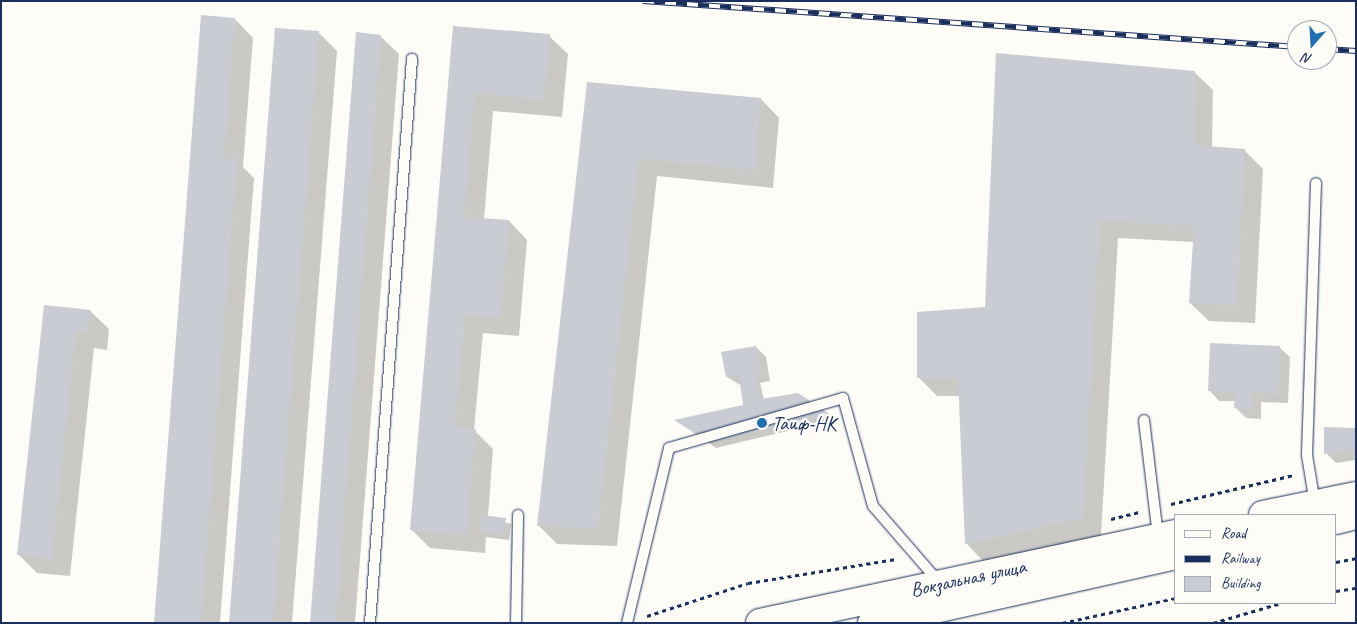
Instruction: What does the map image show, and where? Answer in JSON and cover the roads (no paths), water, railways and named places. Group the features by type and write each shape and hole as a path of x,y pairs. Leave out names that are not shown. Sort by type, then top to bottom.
{"main road":[{"path":"1325,512 1356,496"},
{"path":"1284,514 1325,512 1356,515"},
{"name":"Вокзальная улица","path":"760,623 941,584 1170,542"},
{"name":"Вокзальная улица","path":"872,623 1170,542"}],"lane":[{"path":"370,623 412,59"},
{"path":"1316,183 1309,472 1325,512"},
{"path":"627,623 669,448 843,398 873,506 941,584"},
{"path":"1144,420 1153,509 1170,542"},
{"path":"516,623 518,515"}],"railway":[{"path":"643,1 1287,46"},
{"path":"1337,50 1356,51"}],"place":[{"name":"Таиф-НК","path":"762,423"}]}
